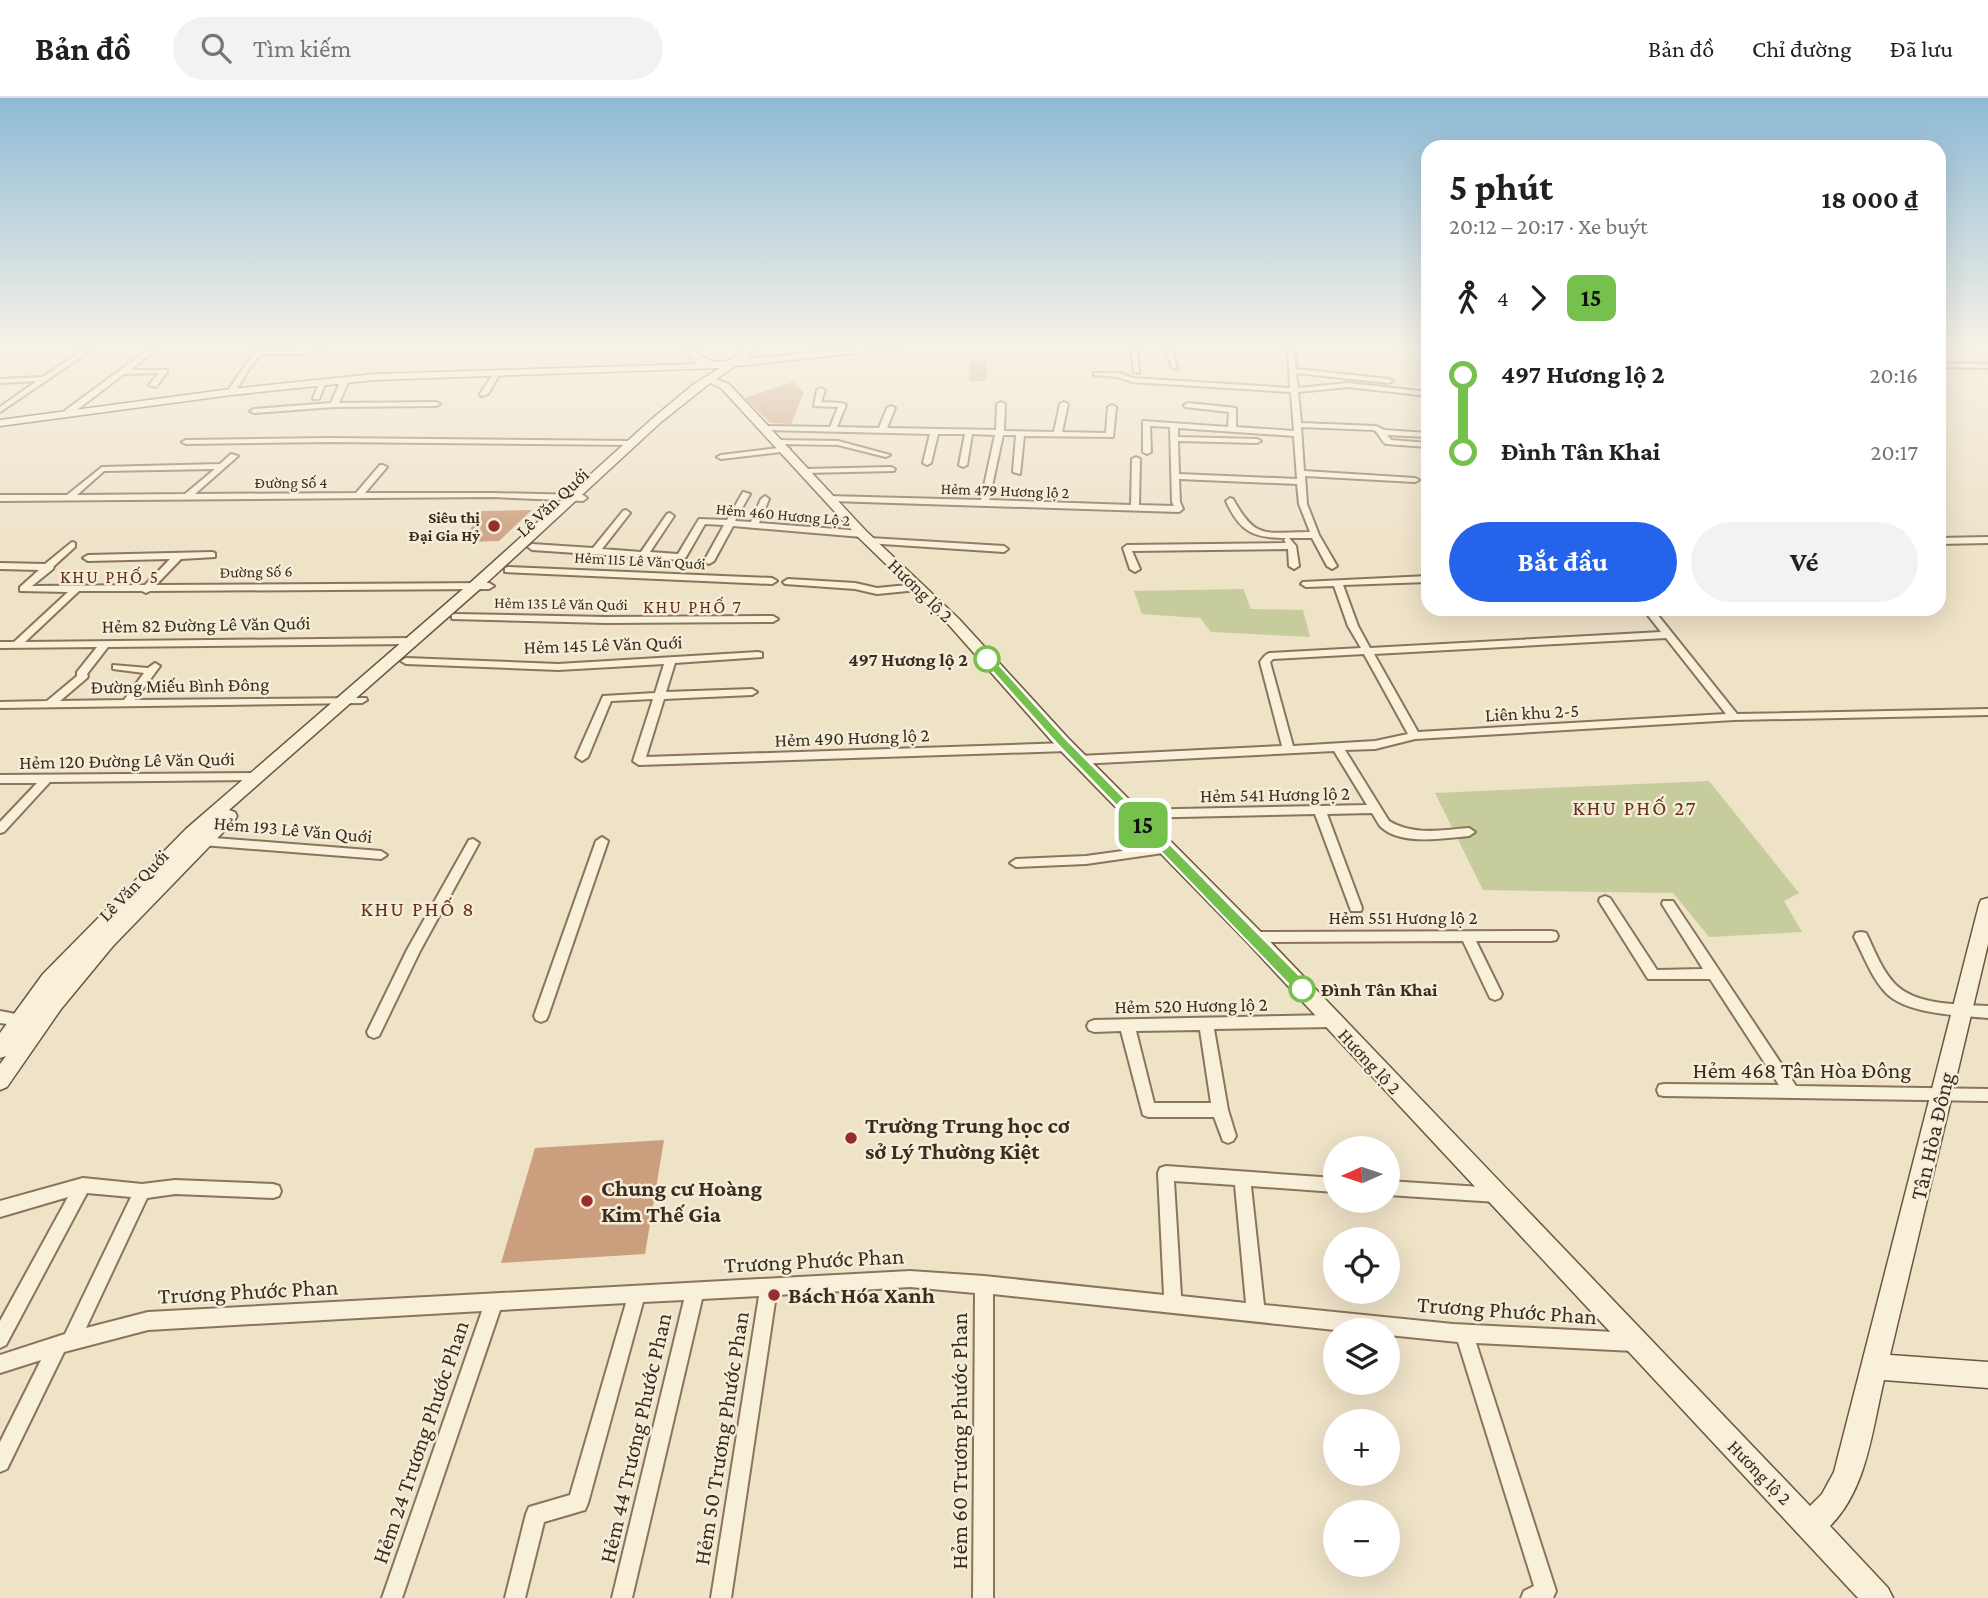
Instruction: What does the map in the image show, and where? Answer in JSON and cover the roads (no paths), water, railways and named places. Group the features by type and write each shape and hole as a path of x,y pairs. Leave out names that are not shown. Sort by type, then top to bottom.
{"main road":[{"path":"0,423 37,418"},
{"name":"Lê Văn Quới","path":"0,1049 50,979 192,833 411,641 482,586 661,418"},
{"name":"Lê Văn Quới","path":"0,1081 79,972 202,841 407,661 455,617 482,586 508,570 577,498 671,418"},
{"name":"Hương lộ 2","path":"756,418 866,537 954,622 1073,753 1254,937 1878,1598"},
{"name":"Tân Hòa Đông","path":"1811,1525 1832,1504 1847,1476 1876,1367 1940,1093 1987,917"},
{"path":"1876,1367 1988,1375"}],"street":[{"path":"834,429 838,418"},
{"path":"882,430 887,418"},
{"path":"984,504 1000,418"},
{"path":"1058,433 1061,418"},
{"path":"721,457 777,440 834,429 1111,435 1112,418"},
{"path":"1232,429 1233,418"},
{"path":"1297,418 1303,504 1315,535 1332,566"},
{"path":"1147,452 1146,424 1232,429 1377,428 1386,441 1421,444"},
{"path":"1174,425 1177,453 1175,476 1415,480"},
{"path":"927,463 935,430"},
{"path":"963,465 969,431"},
{"path":"1017,472 1020,432"},
{"path":"1382,432 1421,435"},
{"path":"1174,439 1257,441"},
{"path":"186,442 329,440 632,443"},
{"path":"777,440 838,443 886,455"},
{"path":"187,497 234,456"},
{"path":"1135,507 1136,458"},
{"path":"69,498 102,469 223,466"},
{"path":"359,495 383,467"},
{"path":"805,471 891,469"},
{"name":"Hẻm 479 Hương lộ 2","path":"831,498 1179,509 1175,476"},
{"path":"709,561 746,494"},
{"name":"Đường Số 4","path":"0,498 359,495 577,498"},
{"path":"754,525 765,499"},
{"path":"1230,501 1242,525 1258,535 1315,535"},
{"path":"596,550 626,513"},
{"path":"532,547 643,554 670,516"},
{"name":"Hẻm 460 Hương Lộ 2","path":"643,554 681,557 702,521 1004,549"},
{"path":"1283,534 1292,546 1294,566"},
{"path":"1946,537 1950,540"},
{"path":"1946,540 1988,540"},
{"path":"0,566 50,567 72,545"},
{"path":"1135,569 1127,548 1292,546"},
{"path":"88,558 212,555"},
{"path":"146,590 178,556"},
{"name":"Đường Số 6","path":"50,567 23,589 482,586"},
{"name":"Hẻm 115 Lê Văn Quới","path":"508,570 772,582"},
{"path":"1306,584 1421,579"},
{"path":"788,582 855,586 877,591 918,587"},
{"path":"1338,583 1353,625 1415,736"},
{"path":"15,646 75,590"},
{"path":"1653,616 1734,717"},
{"name":"Hẻm 135 Lê Văn Quới","path":"455,617 773,619"},
{"path":"1288,749 1265,662 1270,656 1369,653 1668,635"},
{"name":"Hẻm 82 Đường Lê Văn Quới","path":"0,645 411,641"},
{"path":"49,705 83,676 81,674 106,643"},
{"name":"Hẻm 145 Lê Văn Quới","path":"407,661 558,667 758,654"},
{"path":"659,696 671,659"},
{"path":"117,667 152,668"},
{"path":"126,704 152,668"},
{"path":"582,757 607,698 752,692"},
{"name":"Hẻm 490 Hương lộ 2","path":"659,696 639,761 1073,753"},
{"name":"Đường Miếu Bình Đông","path":"0,705 362,700"},
{"name":"Liên khu 2-5","path":"1073,753 1375,745 1415,736 1734,717 1988,712"},
{"path":"1337,747 1385,824 1403,832 1469,832"},
{"name":"Hẻm 120 Đường Lê Văn Quới","path":"0,779 255,777"},
{"path":"0,829 47,779"},
{"name":"Hẻm 541 Hương lộ 2","path":"1132,814 1376,809"},
{"path":"1320,811 1356,908"},
{"name":"Hẻm 193 Lê Văn Quới","path":"202,841 380,855"},
{"path":"541,1016 602,841"},
{"path":"374,1032 414,950 473,843"},
{"path":"1016,863 1086,860 1166,849"},
{"path":"1605,901 1653,975 1715,974"},
{"path":"1668,904 1791,1091"},
{"path":"1467,936 1495,994"},
{"name":"Hẻm 551 Hương lộ 2","path":"1254,937 1551,936"},
{"path":"1861,937 1884,979 1898,996 1911,1001 1988,1012"},
{"path":"0,1017 21,1020"},
{"name":"Hẻm 520 Hương lộ 2","path":"1094,1026 1332,1020"},
{"path":"1206,1023 1220,1110 1228,1136"},
{"path":"1127,1026 1149,1110 1220,1110"},
{"name":"Hẻm 468 Tân Hòa Đông","path":"1664,1090 1940,1093 1988,1096"},
{"path":"1174,1303 1166,1173 1323,1184"},
{"path":"1242,1179 1256,1313"},
{"path":"0,1339 83,1185"},
{"path":"0,1209 83,1185 142,1191 175,1187 273,1191"},
{"path":"1400,1189 1497,1196"},
{"path":"0,1462 142,1191"},
{"name":"Trương Phước Phan","path":"0,1364 64,1343 148,1321 910,1279 984,1284 1464,1334 1635,1342"},
{"name":"Hẻm 60 Trương Phước Phan","path":"983,1598 984,1284"},
{"name":"Hẻm 50 Trương Phước Phan","path":"721,1598 769,1286"},
{"name":"Hẻm 44 Trương Phước Phan","path":"622,1598 695,1290"},
{"path":"515,1598 536,1514 578,1503 637,1294"},
{"name":"Hẻm 24 Trương Phước Phan","path":"392,1598 494,1301"},
{"path":"1464,1334 1546,1591 1531,1598"}],"place":[{"name":"Siêu thị Đại Gia Hỷ","path":"494,526"},
{"name":"497 Hương lộ 2","path":"987,659"},
{"name":"Đình Tân Khai","path":"1302,989"},
{"name":"Trường Trung học cơ sở Lý Thường Kiệt","path":"851,1138"},
{"name":"Chung cư Hoàng Kim Thế Gia","path":"587,1201"},
{"name":"Bách Hóa Xanh","path":"774,1295"}],"district":[{"name":"KHU PHỐ 5","path":"110,577"},
{"name":"KHU PHỐ 7","path":"693,607"},
{"name":"KHU PHỐ 27","path":"1635,808"},
{"name":"KHU PHỐ 8","path":"418,909"}]}
